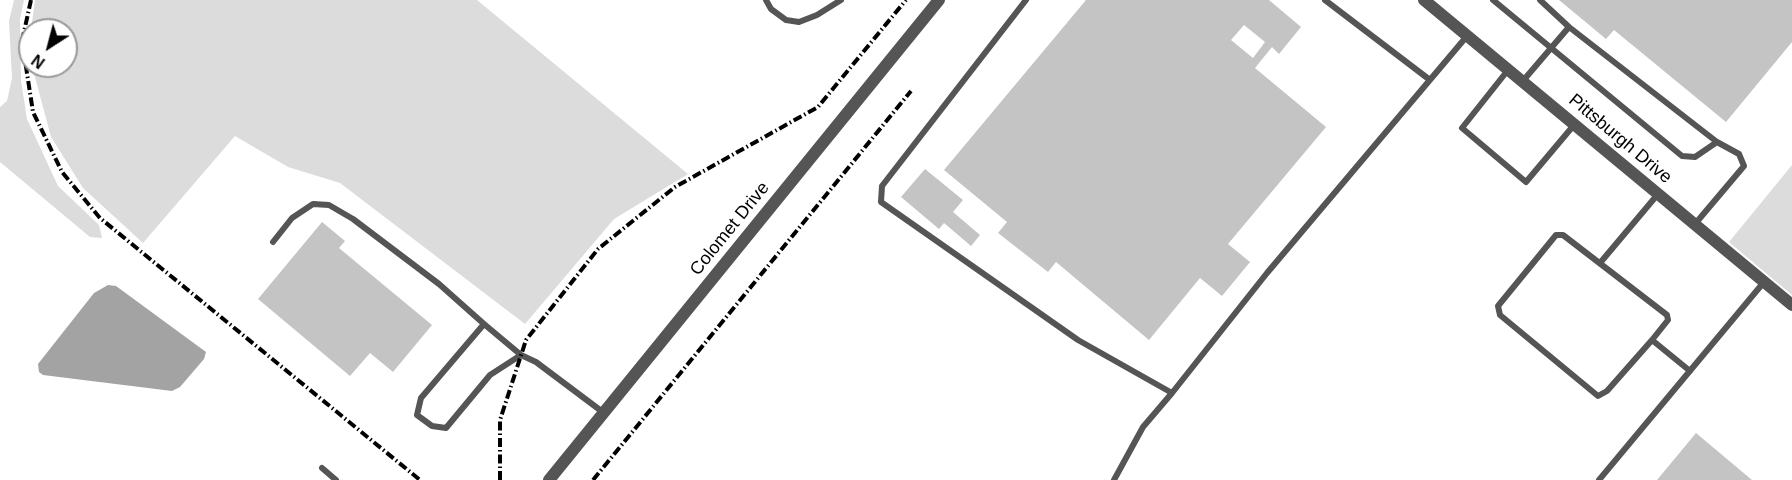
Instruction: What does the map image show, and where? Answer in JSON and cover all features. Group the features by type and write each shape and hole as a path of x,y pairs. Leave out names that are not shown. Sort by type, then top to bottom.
{"street":[{"name":"Colomet Drive","path":"549,480 939,0"},
{"name":"Pittsburgh Drive","path":"1424,0 1792,305"}],"lane":[{"path":"766,0 771,9 786,20 798,22 817,15 841,0"},
{"path":"1026,0 882,186 881,202 1078,340 1172,393"},
{"path":"1325,0 1430,80"},
{"path":"1493,0 1682,156 1695,158 1717,142"},
{"path":"1540,0 1569,27 1717,142 1739,154 1744,166 1695,224"},
{"path":"1522,82 1569,27"},
{"path":"1114,480 1143,427 1267,273 1467,36"},
{"path":"1508,70 1462,128 1526,182 1574,124"},
{"path":"1599,263 1658,194"},
{"path":"273,242 291,218 313,204 329,205 353,219 439,284 521,355 536,362 603,413"},
{"path":"1556,235 1563,235 1667,315 1668,320 1652,340 1607,391 1598,396 1500,315 1498,306 1556,235"},
{"path":"1599,480 1764,282"},
{"path":"484,324 421,398 417,415 432,426 446,428 490,375 521,355"},
{"path":"1652,340 1690,371"},
{"path":"322,468 336,480"}],"shaded area":[{"path":"14,0 24,0 20,18 18,18 18,78 21,78 27,119 58,186 99,225 102,238 90,237 0,162 0,107 7,101 12,78 9,21"},
{"path":"35,0 477,0 688,174 614,219 525,324 340,183 288,167 235,136 143,243 83,188 51,137 35,78 78,78 78,18 33,18"},
{"path":"1792,165 1792,295 1729,242"},
{"path":"108,285 116,286 206,352 204,359 180,387 172,391 43,375 39,372 38,364 94,293"}],"building":[{"path":"1086,0 1269,0 1301,27 1279,54 1272,47 1255,68 1326,127 1228,244 1250,262 1222,296 1200,278 1149,340 1056,262 1048,272 998,233 1007,222 944,170","holes":["1244,25 1265,42 1253,58 1231,40"]},
{"path":"1559,0 1792,0 1792,42 1726,122 1614,30 1606,39"},
{"path":"925,169 963,200 953,212 980,235 971,246 944,223 939,229 901,197"},
{"path":"322,222 345,241 339,248 432,325 393,372 370,353 350,376 258,299"},
{"path":"1696,433 1752,480 1657,480"}],"railway":[{"path":"31,0 22,41 33,112 62,172 100,218 420,480"},
{"path":"500,480 500,420 526,340 598,249 675,187 818,107 906,0"},
{"path":"593,480 911,91"}]}
